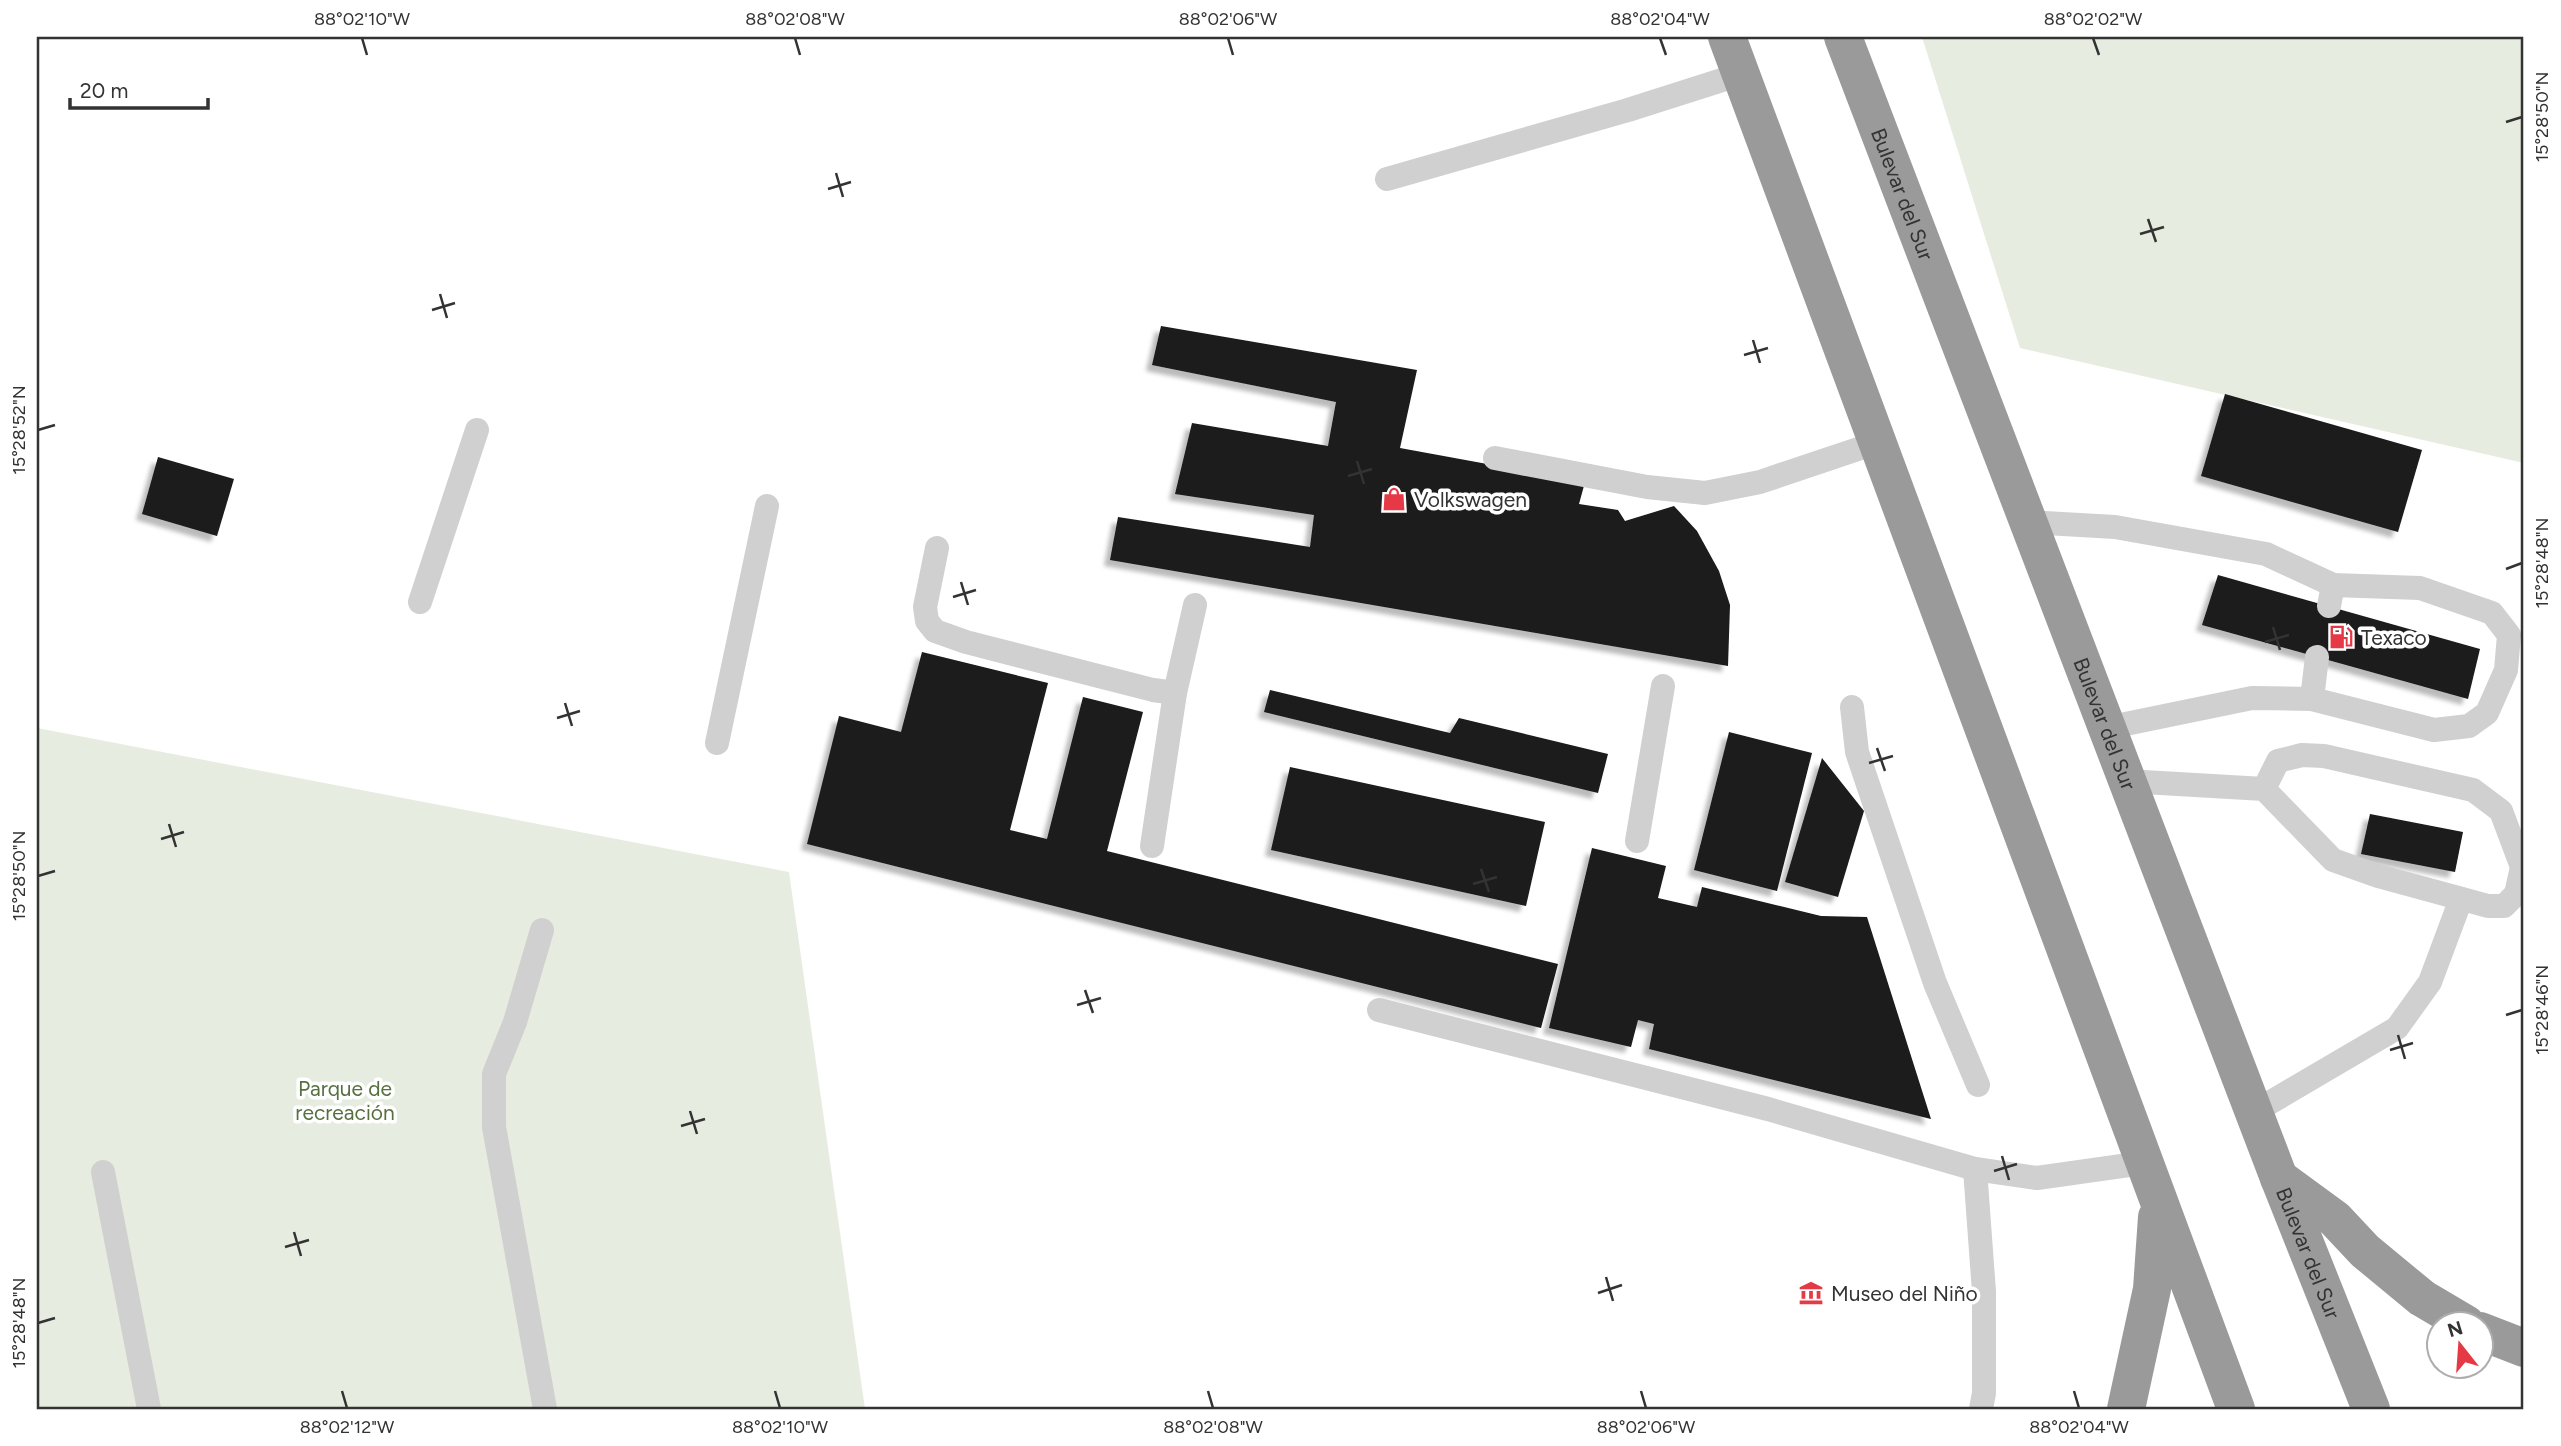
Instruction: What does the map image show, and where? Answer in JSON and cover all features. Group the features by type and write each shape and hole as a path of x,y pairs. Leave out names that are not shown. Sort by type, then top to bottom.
{"highway":[{"path":"1727,37 2235,1409"},
{"name":"Bulevar del Sur","path":"1843,37 2126,781 2371,1409"},
{"path":"2279,1178 2335,1219 2365,1251 2422,1298 2442,1310"},
{"path":"2126,1409 2152,1289 2158,1200"},
{"path":"2494,1336 2524,1348"}],"lane":[{"path":"1387,179 1628,110 1741,74"},
{"path":"420,602 477,430"},
{"path":"1495,458 1647,486 1705,493 1760,482 1876,443"},
{"path":"717,743 767,506"},
{"path":"2029,522 2115,527 2266,554 2331,595 2420,589 2492,613 2509,635 2506,670 2487,713 2469,726 2434,730 2312,699 2252,698 2106,729"},
{"path":"937,548 925,607 927,621 935,631 966,642 1153,690 1175,693"},
{"path":"1152,846 1175,693 1195,604"},
{"path":"2312,699 2317,657"},
{"path":"1637,841 1663,686"},
{"path":"1852,707 1857,752 1935,983 1978,1085"},
{"path":"2126,781 2264,789 2333,860 2378,876 2488,906 2504,906 2515,894 2523,868 2501,811 2473,790 2324,756 2302,755 2278,761 2264,789"},
{"path":"2254,1112 2397,1028 2430,982 2461,899"},
{"path":"542,930 515,1022 494,1074 494,1126 545,1409"},
{"path":"1379,1010 1768,1109 1975,1170 2036,1178 2143,1163"},
{"path":"1975,1170 1984,1292 1984,1393 1981,1409"},
{"path":"103,1171 149,1409"}],"green space":[{"path":"1922,37 2524,37 2524,463 2020,348"},
{"name":"Parque de recreación","path":"37,728 789,872 865,1409 37,1409"}],"building":[{"name":"Volkswagen","path":"1161,326 1417,370 1400,448 1585,482 1579,504 1618,510 1625,521 1674,506 1697,531 1719,571 1730,605 1728,666 1110,560 1118,517 1310,547 1314,515 1175,494 1192,423 1328,446 1336,402 1152,365"},
{"path":"2225,394 2422,450 2398,532 2201,476"},
{"path":"158,457 234,479 217,536 142,514"},
{"name":"Texaco","path":"2218,575 2480,649 2468,699 2202,625"},
{"path":"922,652 1048,683 1010,830 1047,839 1083,697 1143,712 1107,851 1558,964 1541,1028 807,844 839,716 901,732"},
{"path":"1270,690 1450,733 1459,718 1608,754 1598,793 1264,712"},
{"path":"1729,732 1812,753 1777,891 1694,870"},
{"path":"1822,758 1864,811 1838,897 1785,882"},
{"path":"1290,767 1545,822 1526,906 1271,850"},
{"path":"2370,814 2463,832 2455,872 2361,854"},
{"path":"1592,848 1666,866 1658,898 1697,907 1702,887 1821,916 1867,917 1931,1119 1649,1049 1654,1024 1638,1020 1631,1047 1549,1028"}],"place":[{"name":"Volkswagen","path":"1394,499"},
{"name":"Texaco","path":"2341,637"},
{"name":"Museo del Niño","path":"1811,1293"}]}
